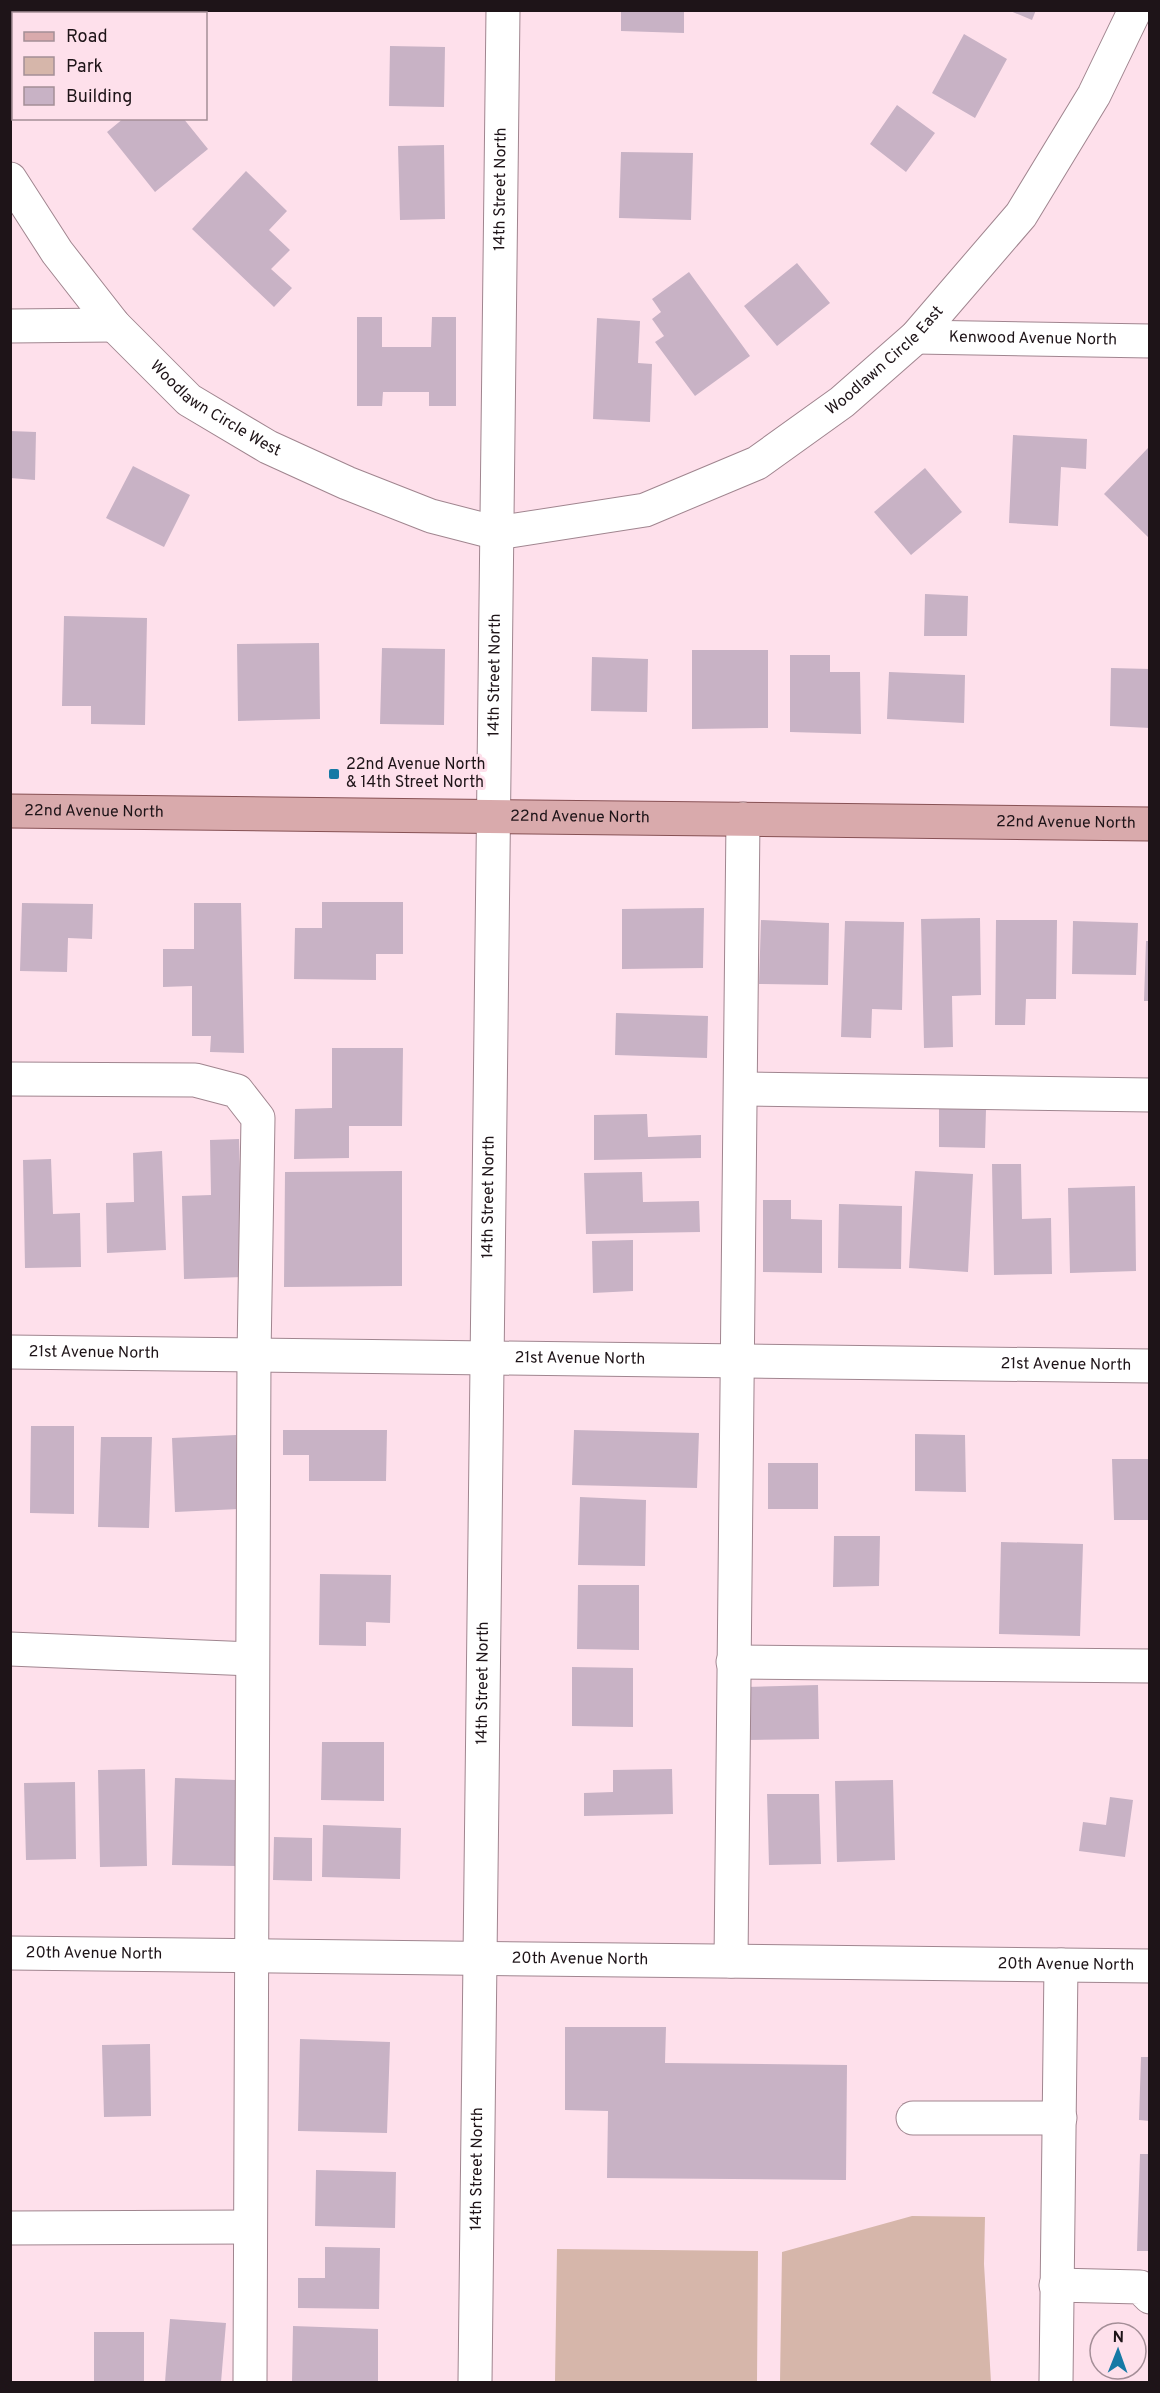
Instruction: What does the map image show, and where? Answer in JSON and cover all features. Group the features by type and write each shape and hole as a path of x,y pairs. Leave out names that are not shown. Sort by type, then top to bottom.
{"main road":[{"name":"22nd Avenue North","path":"10,811 1149,824"}],"street":[{"name":"14th Street North","path":"475,2382 503,10"},
{"name":"Woodlawn Circle East","path":"497,533 645,510 757,463 842,402 916,337 1021,215 1094,95 1135,10"},
{"name":"Woodlawn Circle West","path":"10,179 57,252 114,325 189,400 268,447 347,483 431,516 497,533"},
{"path":"10,326 114,325"},
{"name":"Kenwood Avenue North","path":"916,337 1149,341"},
{"path":"730,1961 743,819"},
{"path":"10,1079 195,1080 237,1091 258,1118 250,1956 250,2382"},
{"path":"741,1089 1149,1095"},
{"name":"21st Avenue North","path":"10,1352 1149,1366"},
{"path":"10,1649 252,1659"},
{"path":"733,1662 1149,1666"},
{"name":"20th Avenue North","path":"10,1953 1149,1966"},
{"path":"1056,2382 1061,1965"},
{"path":"914,2118 1060,2118"},
{"path":"10,2228 250,2227"},
{"path":"1056,2285 1140,2287 1149,2297"}],"green space":[{"path":"912,2216 985,2217 984,2264 991,2382 780,2382 782,2252"},
{"path":"557,2249 758,2251 757,2382 555,2382"}],"building":[{"path":"120,10 121,12 98,12"},
{"path":"621,10 684,10 684,33 621,31"},
{"path":"1008,10 1036,10 1032,20"},
{"path":"964,34 1007,59 975,118 932,93"},
{"path":"390,46 445,47 444,107 389,106"},
{"path":"897,105 935,133 906,172 870,144"},
{"path":"122,120 185,120 208,149 155,192 107,132"},
{"path":"444,145 445,219 400,220 398,146"},
{"path":"621,152 693,153 691,220 619,218"},
{"path":"246,171 287,211 269,230 290,250 271,269 292,288 274,307 192,229"},
{"path":"797,263 830,303 777,346 744,306"},
{"path":"689,272 750,356 695,396 655,342 664,336 652,319 661,312 652,299"},
{"path":"357,317 382,317 382,347 431,347 432,317 456,317 456,406 429,406 429,392 383,392 382,406 357,406"},
{"path":"597,318 640,321 638,363 652,364 650,422 593,419"},
{"path":"10,431 36,432 35,480 10,478"},
{"path":"1013,435 1087,439 1086,469 1061,467 1058,526 1009,523"},
{"path":"1148,448 1150,449 1150,539 1104,494"},
{"path":"133,466 190,495 164,547 106,518"},
{"path":"925,468 962,512 911,555 874,512"},
{"path":"925,594 968,596 967,636 924,636"},
{"path":"64,616 147,618 145,725 91,724 91,706 62,706"},
{"path":"319,643 320,719 238,721 237,644"},
{"path":"382,648 445,649 444,725 380,724"},
{"path":"692,650 768,650 768,728 692,729"},
{"path":"790,655 830,655 830,672 860,672 861,734 790,732"},
{"path":"592,657 648,659 647,712 591,711"},
{"path":"1111,668 1150,669 1150,728 1110,726"},
{"path":"889,672 965,675 964,723 887,719"},
{"path":"322,902 403,902 403,954 376,954 376,980 294,979 295,928 322,928"},
{"path":"22,903 93,904 92,939 68,938 67,972 20,971"},
{"path":"194,903 241,903 244,1053 210,1052 211,1036 192,1036 192,986 163,987 163,949 194,949"},
{"path":"704,908 703,968 622,969 622,909"},
{"path":"980,918 981,995 952,996 953,1047 924,1048 921,919"},
{"path":"761,920 829,923 828,985 759,984"},
{"path":"996,920 1057,920 1056,999 1026,999 1025,1025 995,1025"},
{"path":"845,921 904,922 902,1010 872,1009 871,1038 841,1037"},
{"path":"1073,921 1138,923 1136,975 1072,974"},
{"path":"1146,941 1150,941 1150,1001 1144,1001"},
{"path":"616,1013 708,1016 707,1058 615,1055"},
{"path":"332,1048 403,1048 402,1126 349,1126 349,1158 294,1159 295,1109 332,1108"},
{"path":"939,1109 986,1109 985,1148 939,1147"},
{"path":"647,1114 648,1137 701,1135 701,1158 594,1160 594,1115"},
{"path":"239,1139 243,1277 184,1279 182,1196 211,1195 210,1140"},
{"path":"162,1151 166,1250 107,1253 106,1203 134,1202 133,1153"},
{"path":"51,1159 53,1214 80,1213 81,1267 25,1268 23,1160"},
{"path":"992,1164 1021,1164 1022,1219 1051,1218 1052,1274 994,1275"},
{"path":"402,1171 402,1286 284,1287 285,1172"},
{"path":"915,1171 973,1174 968,1272 909,1268"},
{"path":"642,1172 643,1202 699,1201 700,1232 586,1234 584,1173"},
{"path":"1135,1186 1136,1271 1070,1273 1068,1188"},
{"path":"763,1200 791,1200 791,1219 822,1220 822,1273 763,1272"},
{"path":"839,1204 902,1206 901,1269 838,1268"},
{"path":"633,1240 633,1291 593,1293 592,1241"},
{"path":"31,1426 74,1426 74,1514 30,1513"},
{"path":"283,1430 387,1430 386,1481 309,1481 309,1455 283,1455"},
{"path":"574,1430 699,1433 697,1488 572,1485"},
{"path":"915,1434 965,1435 966,1492 915,1491"},
{"path":"236,1435 239,1509 175,1512 172,1438"},
{"path":"101,1437 152,1437 149,1528 98,1527"},
{"path":"1112,1459 1150,1459 1150,1520 1114,1520"},
{"path":"768,1463 818,1463 818,1509 768,1509"},
{"path":"580,1497 646,1500 645,1566 578,1565"},
{"path":"834,1536 880,1536 879,1586 833,1587"},
{"path":"1001,1542 1083,1544 1080,1636 999,1634"},
{"path":"320,1574 391,1575 390,1623 366,1622 366,1646 319,1645"},
{"path":"578,1585 639,1585 639,1650 577,1649"},
{"path":"572,1667 633,1668 633,1727 572,1726"},
{"path":"818,1685 819,1739 747,1740 746,1687"},
{"path":"322,1742 384,1742 384,1801 321,1800"},
{"path":"145,1769 147,1866 100,1867 98,1770"},
{"path":"672,1769 673,1814 584,1816 584,1793 613,1792 613,1770"},
{"path":"175,1778 236,1780 235,1866 172,1865"},
{"path":"893,1780 895,1860 837,1862 835,1781"},
{"path":"75,1782 76,1859 26,1860 24,1783"},
{"path":"767,1794 819,1794 821,1864 769,1865"},
{"path":"1110,1797 1133,1800 1125,1857 1079,1851 1083,1822 1106,1825"},
{"path":"323,1825 401,1828 400,1879 322,1877"},
{"path":"274,1837 312,1838 312,1881 273,1880"},
{"path":"565,2027 666,2027 665,2063 847,2065 846,2180 607,2178 608,2111 565,2110"},
{"path":"300,2039 390,2042 387,2133 298,2131"},
{"path":"150,2044 151,2116 104,2117 102,2045"},
{"path":"1141,2057 1150,2057 1150,2121 1139,2120"},
{"path":"1140,2154 1150,2154 1150,2251 1137,2251"},
{"path":"316,2170 396,2172 395,2228 315,2226"},
{"path":"325,2247 380,2248 379,2309 298,2308 298,2278 325,2278"},
{"path":"170,2319 226,2323 221,2382 165,2382"},
{"path":"293,2326 378,2329 378,2382 292,2382"},
{"path":"94,2332 144,2332 144,2382 94,2382"}],"place":[{"name":"22nd Avenue North & 14th Street North","path":"334,774"}]}
